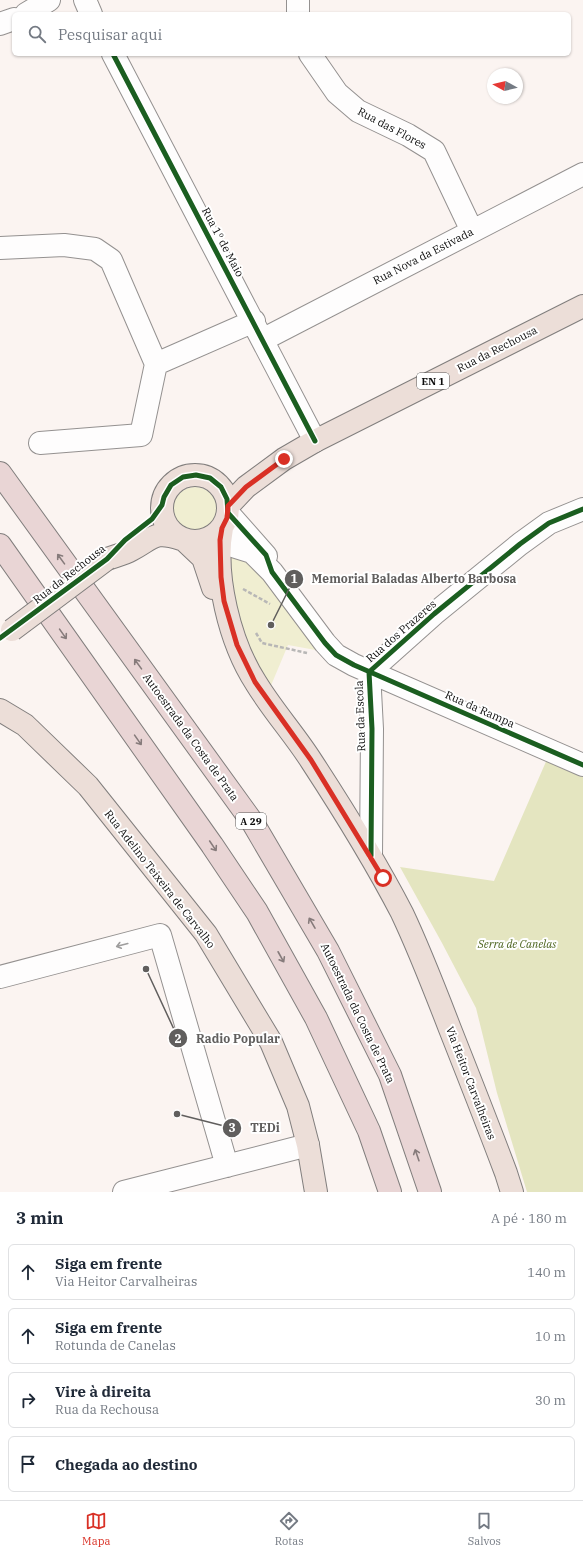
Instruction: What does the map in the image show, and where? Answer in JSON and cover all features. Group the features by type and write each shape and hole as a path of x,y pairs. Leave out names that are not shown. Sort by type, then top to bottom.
{"highway":[{"name":"Autoestrada da Costa de Prata","path":"0,473 253,823 328,951 390,1075 430,1192"},
{"path":"0,545 212,845 256,912 316,1018 369,1131 390,1192"}],"main road":[{"name":"Rua da Rechousa","path":"107,558 130,551 155,535 209,530 246,487 284,459 315,440 583,306"},
{"name":"Rua da Rechousa","path":"203,476 230,476 241,474 284,459"},
{"name":"EN 1","path":"162,505 167,491 177,481 189,475 203,476"},
{"path":"162,505 162,511 166,524 170,530 209,530 224,492 221,487 210,478 203,476"},
{"name":"Rua da Rechousa","path":"6,634 107,558 125,540 152,519 162,505"},
{"name":"Via Heitor Carvalheiras","path":"209,530 221,577 224,601 237,645 255,682 311,760 370,856 402,914 429,975 512,1192"},
{"name":"Via Heitor Carvalheiras","path":"209,530 203,558 224,632 241,674 257,703 295,753 333,809 401,930 429,975"},
{"name":"Rua Adelino Teixeira de Carvalho","path":"0,710 26,725 88,786 206,934 271,1042 298,1106 308,1145 316,1192"}],"street":[{"path":"29,12 49,0"},
{"path":"85,0 90,12"},
{"path":"298,0 298,12"},
{"path":"0,24 12,20"},
{"name":"Rua 1º de Maio","path":"113,56 264,340 315,440"},
{"name":"Rua das Flores","path":"311,56 337,92 358,111 408,135 434,151 472,231"},
{"name":"Rua Nova da Estivada","path":"264,340 583,174"},
{"path":"0,248 64,244 95,249 111,260 156,364 141,435 40,443"},
{"path":"156,364 254,321"},
{"name":"Rua dos Prazeres","path":"369,672 434,614 520,544 549,523 583,509"},
{"name":"Rua da Escola","path":"209,530 252,552 272,572 325,643 336,655 369,672 372,729 370,856"},
{"name":"Rua da Escola","path":"209,530 266,555 272,572"},
{"name":"Rua da Rampa","path":"369,672 583,765"},
{"path":"0,977 160,935 227,1166"},
{"path":"124,1192 308,1145"}],"path":[{"path":"239,587 274,606"},
{"path":"253,630 262,643 312,654"}],"shaded area":[{"path":"191,487 199,487 211,493 217,505 217,513 211,525 199,531 191,531 179,525 173,513 173,505 179,493"},
{"path":"230,555 251,556 321,651 288,645 267,695 242,643 227,558"}],"green space":[{"name":"Serra de Canelas","path":"548,757 583,773 583,1192 527,1192 497,1093 476,1008 400,867 494,881"}],"cycle path":[{"path":"114,56 315,441"},
{"path":"0,638 107,559 125,540 152,519 162,505 164,497 171,485 183,477 196,475 210,478 221,487 227,499 228,513 266,555 272,572 325,643 336,655 354,665 583,765"},
{"path":"369,672 434,614 520,544 549,523 583,509"},
{"path":"369,672 372,729 371,856"}],"place":[{"name":"Memorial Baladas Alberto Barbosa","path":"271,625"},
{"name":"Radio Popular","path":"146,969"},
{"name":"TEDi","path":"177,1114"}],"route":[{"path":"284,459 246,487 228,506 227,518 222,528 220,540 219,560 224,601 237,645 255,682 311,760 383,878"}]}
